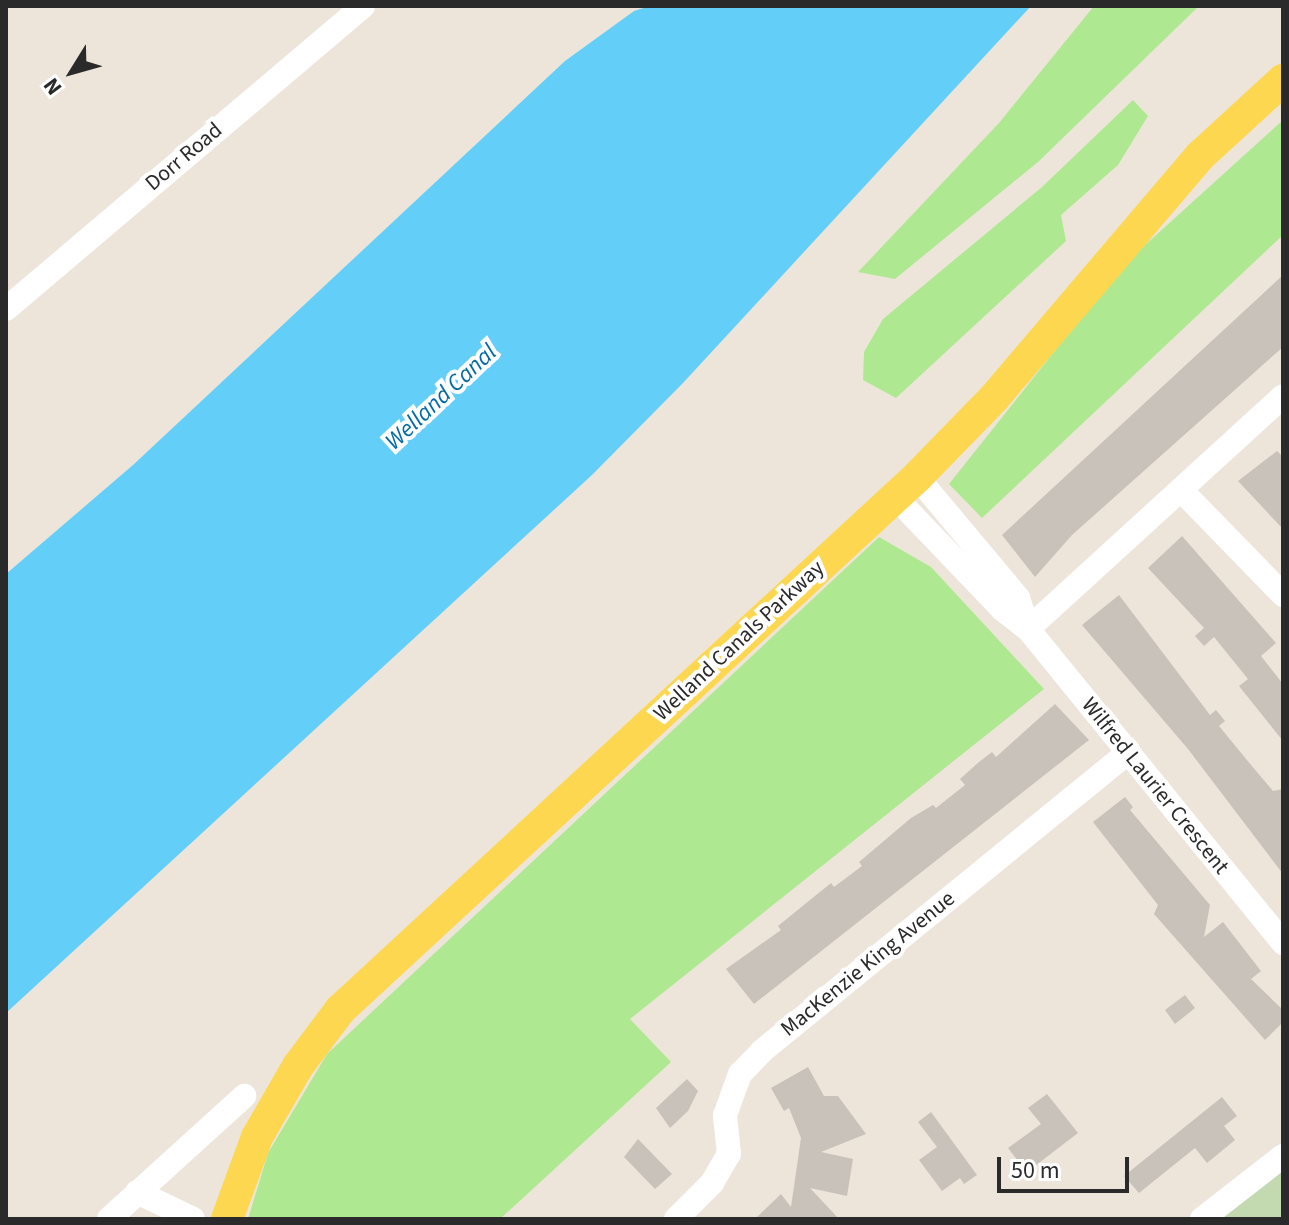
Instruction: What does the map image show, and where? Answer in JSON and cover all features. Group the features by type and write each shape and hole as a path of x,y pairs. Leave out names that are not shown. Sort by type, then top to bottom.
{"main road":[{"name":"Welland Canals Parkway","path":"227,1219 257,1137 298,1066 340,1010 906,487 994,398 1200,156 1283,80"}],"street":[{"name":"Dorr Road","path":"6,309 363,6"},
{"path":"1028,629 1183,492 1283,396"},
{"name":"Wilfred Laurier Crescent","path":"906,487 1018,598 1028,629 1283,943"},
{"path":"1183,492 1283,595"},
{"name":"MacKenzie King Avenue","path":"676,1219 712,1183 729,1154 725,1115 740,1074 762,1051 1129,752"},
{"path":"109,1219 244,1096"},
{"path":"1202,1219 1283,1156"},
{"path":"137,1192 193,1219"}],"green space":[{"path":"1094,6 1199,6 1038,162 895,279 858,272 999,123"},
{"path":"1133,100 1148,116 1118,165 1061,215 1066,241 896,398 863,380 864,352 883,319 1042,187"},
{"path":"1283,120 1283,235 982,518 949,484 1123,265"},
{"path":"879,537 931,567 1044,689 630,1019 671,1062 500,1219 248,1219 268,1153 327,1054"},
{"path":"1283,1165 1283,1219 1217,1219"}],"water":[{"name":"Welland Canal","path":"650,6 1031,6 683,383 592,475 6,1013 6,574 133,465 565,61 634,11"}],"building":[{"path":"1283,275 1283,347 1072,535 1035,577 1002,535"},
{"path":"1277,451 1283,457 1283,529 1238,481"},
{"path":"1182,536 1276,643 1261,656 1283,684 1283,741 1239,686 1248,679 1214,637 1204,646 1195,636 1204,628 1148,568"},
{"path":"1119,595 1210,715 1216,710 1225,721 1219,726 1251,765 1273,791 1283,789 1283,874 1188,749 1082,625"},
{"path":"1055,704 1089,740 754,1004 726,969 781,930 778,926 831,883 834,887 862,866 859,862 911,818 933,805 936,808 965,785 960,779 992,752 996,757"},
{"path":"1125,797 1133,807 1130,810 1210,905 1204,937 1223,922 1261,971 1251,979 1283,1010 1283,1022 1265,1040 1154,914 1158,905 1093,822"},
{"path":"1185,995 1195,1008 1175,1024 1165,1010"},
{"path":"808,1067 824,1096 838,1096 866,1134 821,1152 853,1159 847,1196 810,1188 839,1219 755,1219 781,1194 791,1207 801,1138 789,1108 784,1111 771,1088"},
{"path":"687,1079 698,1091 688,1111 670,1128 656,1108"},
{"path":"1047,1094 1078,1133 1027,1172 1008,1148 1041,1124 1028,1108"},
{"path":"1222,1097 1237,1116 1224,1126 1235,1140 1207,1163 1195,1148 1139,1193 1124,1176"},
{"path":"931,1112 977,1175 964,1184 960,1178 942,1191 919,1160 937,1147 918,1122"},
{"path":"638,1139 672,1174 655,1189 624,1157"}]}
